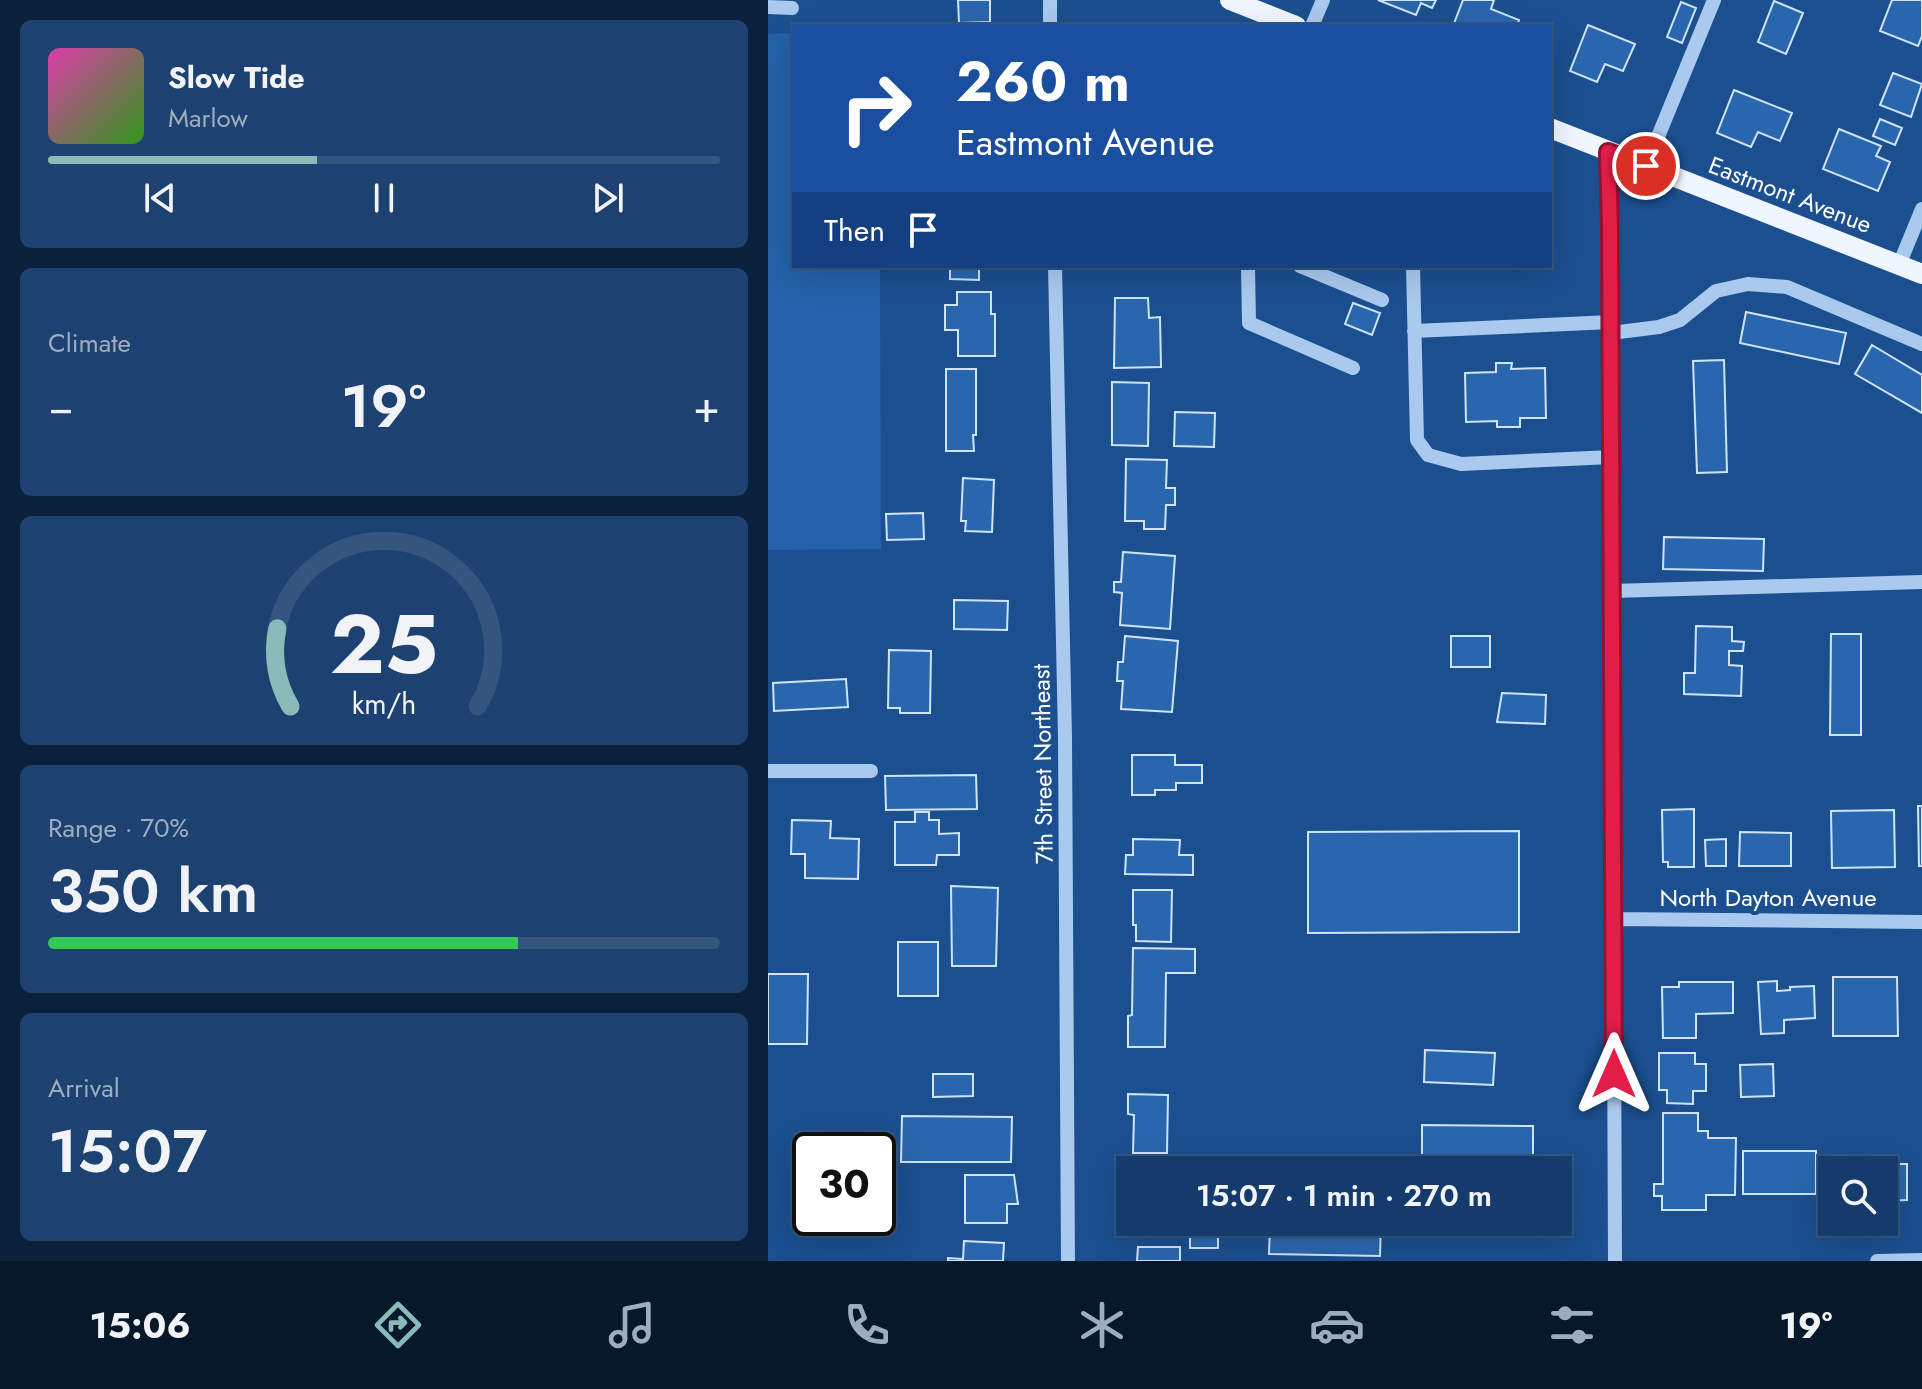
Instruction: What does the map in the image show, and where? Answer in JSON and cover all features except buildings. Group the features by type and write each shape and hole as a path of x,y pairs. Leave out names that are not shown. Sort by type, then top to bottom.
{"main road":[{"path":"1230,0 1290,24"},
{"name":"Eastmont Avenue","path":"1552,129 1922,274"}],"street":[{"path":"1050,0 1050,24"},
{"path":"1313,24 1323,0"},
{"path":"1646,166 1714,0"},
{"path":"768,7 792,8"},
{"path":"1608,152 1615,1261"},
{"path":"1899,265 1922,209"},
{"name":"7th Street Northeast","path":"1055,268 1066,753 1068,1261"},
{"path":"1248,268 1249,323 1353,368"},
{"path":"1305,268 1382,300"},
{"path":"1413,268 1417,440 1428,455 1461,464 1612,457"},
{"path":"1414,331 1659,327 1680,320 1716,291 1748,284 1787,287 1922,344"},
{"path":"1612,591 1922,582"},
{"path":"768,771 871,771"},
{"name":"North Dayton Avenue","path":"1614,919 1922,922"},
{"path":"1877,1261 1922,1260"}],"shaded area":[{"path":"792,33 792,268 880,268 881,549 768,550 768,34"}],"route":[{"path":"1614,1074 1608,152 1646,166"}]}
